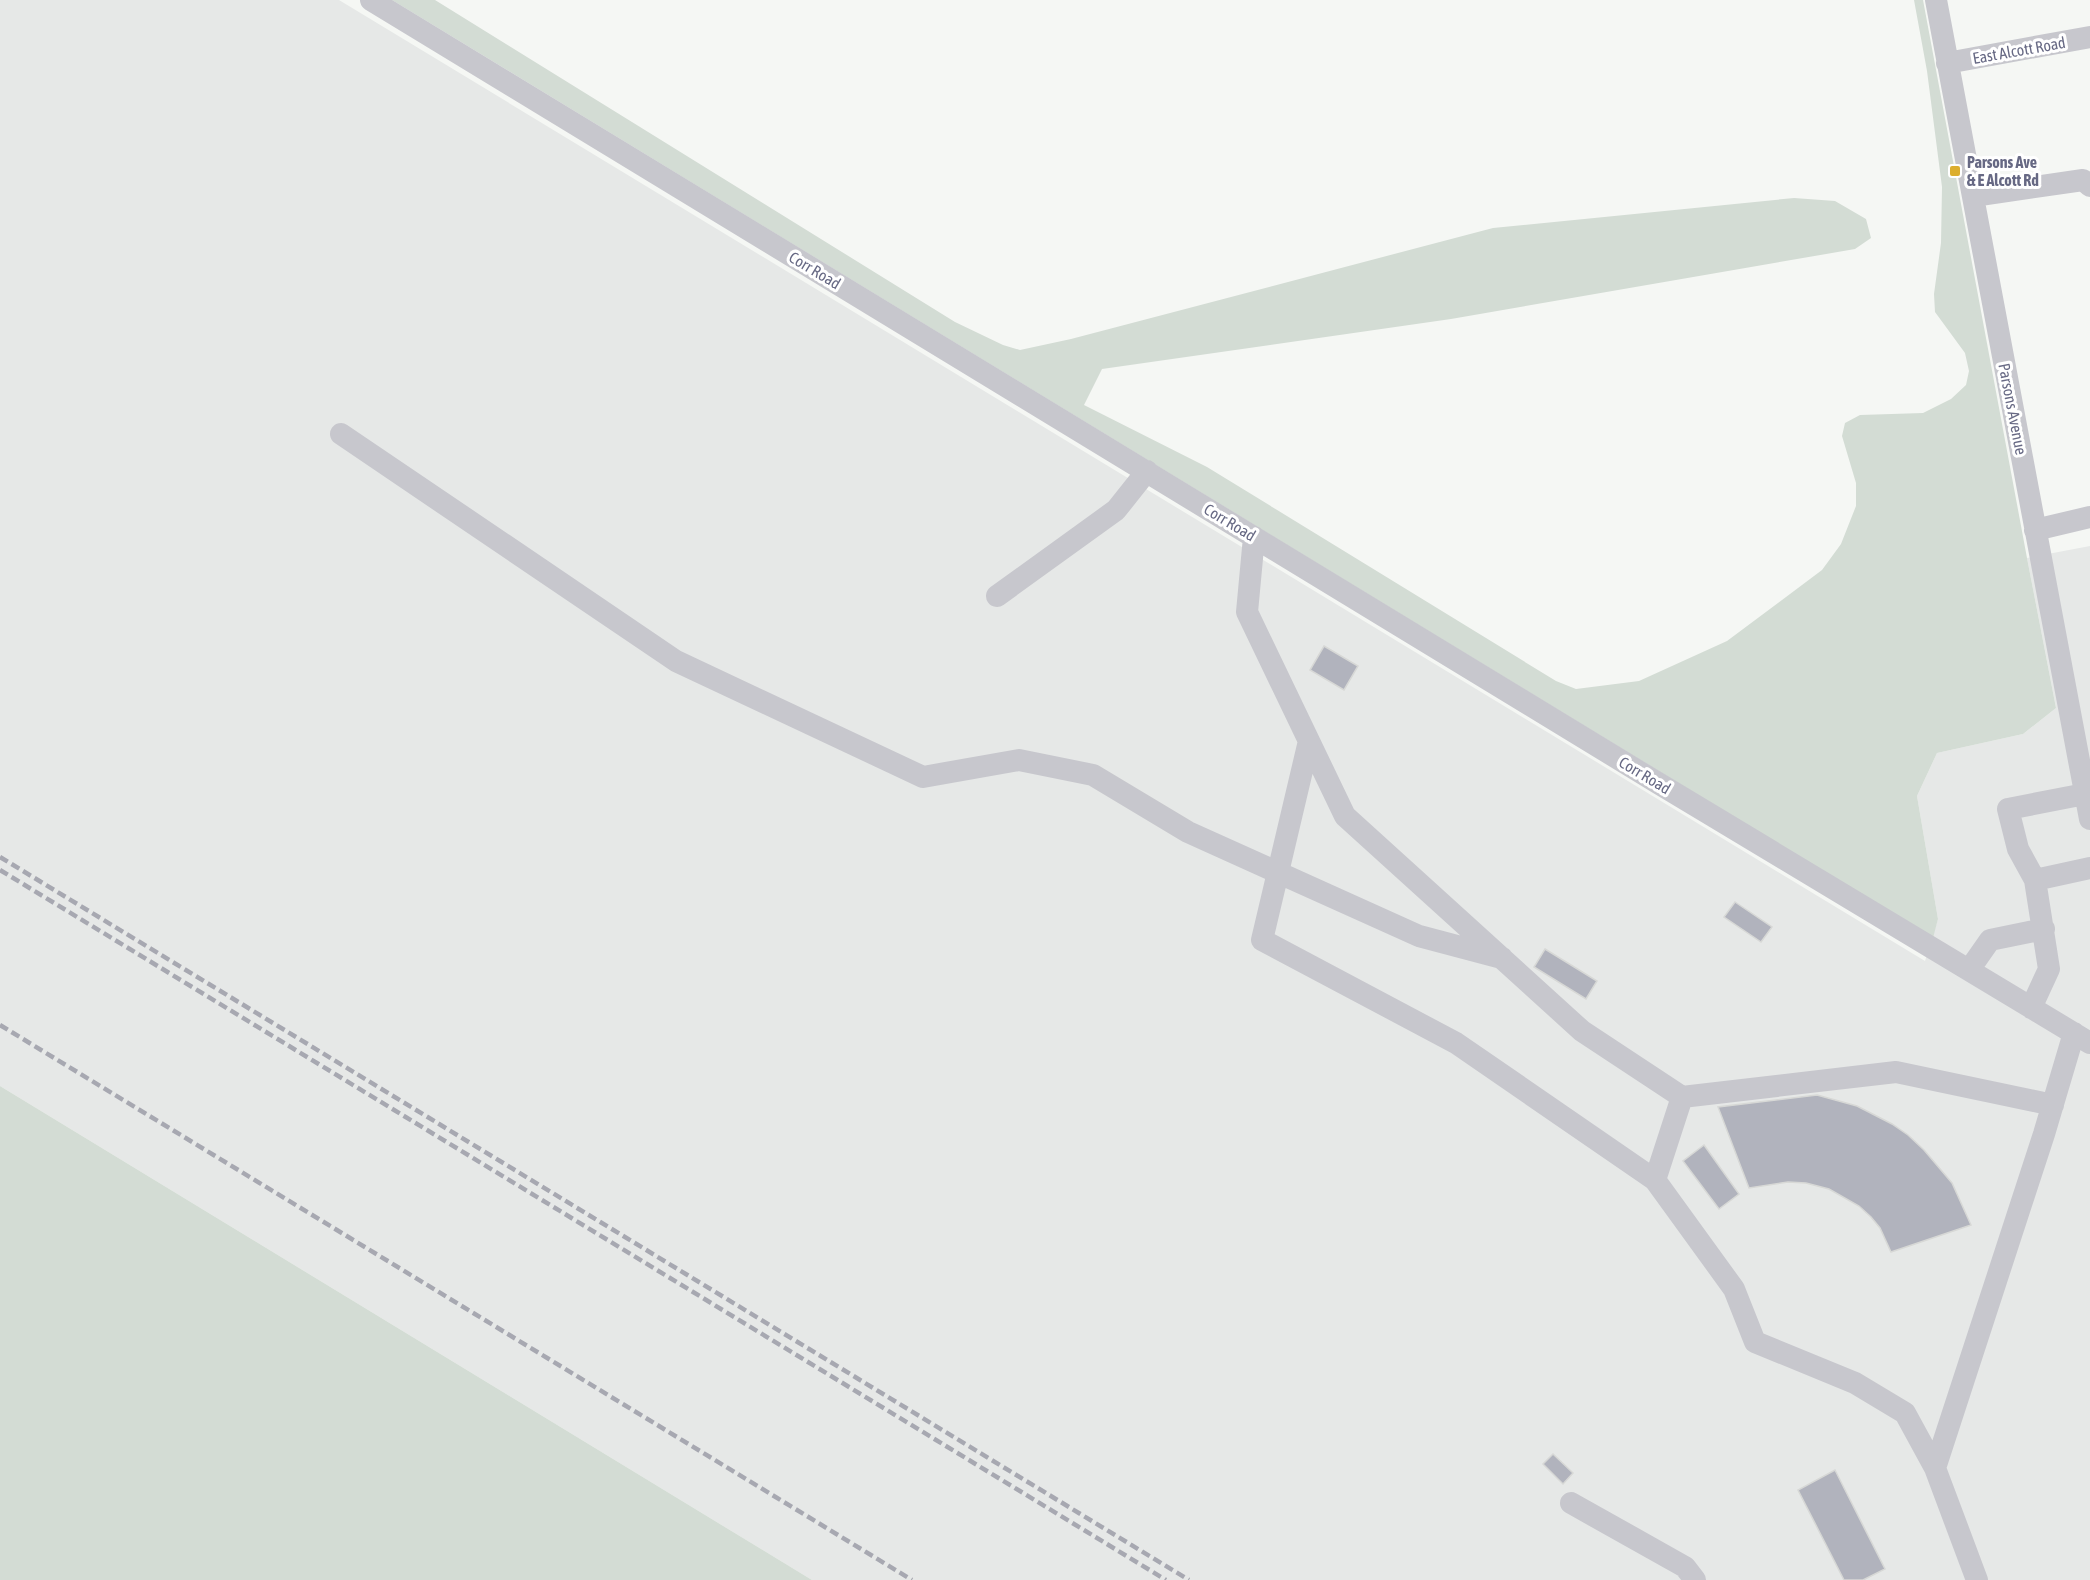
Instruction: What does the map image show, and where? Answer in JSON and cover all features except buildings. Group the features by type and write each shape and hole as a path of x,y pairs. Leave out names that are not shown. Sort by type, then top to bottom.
{"street":[{"name":"Corr Road","path":"370,0 2082,1038"},
{"name":"Parsons Avenue","path":"1936,0 2090,819"},
{"name":"East Alcott Road","path":"1947,63 2090,37"},
{"path":"1973,196 2083,180 2090,186"},
{"path":"341,434 676,661 923,777 1019,760 1093,775 1188,832 1419,936 1502,958"},
{"path":"997,596 1116,510 1147,471"},
{"path":"2035,530 2090,517"},
{"path":"1254,537 1247,612 1345,816 1582,1031 1682,1097 1896,1072 2053,1105"},
{"path":"1309,741 1262,940 1456,1043 1655,1180 1734,1289 1755,1342 1855,1383 1905,1413 1935,1468 1977,1580"},
{"path":"2031,1008 2049,969 2035,880 2018,849 2008,809 2085,794"},
{"path":"2035,880 2090,868"},
{"path":"1969,970 1990,940 2044,929"},
{"path":"1935,1468 2053,1105 2082,1038"},
{"path":"1655,1180 1682,1097"},
{"path":"1571,1503 1685,1566 1695,1580"}],"shaded area":[{"path":"0,0 339,0 1925,961 1938,919 1917,796 1937,753 2023,734 2056,708 2027,558 2090,546 2090,1580 812,1580 0,1086"},
{"path":"392,0 435,0 955,322 1003,345 1020,350 1071,339 1493,228 1794,198 1835,201 1866,219 1871,238 1855,249 1451,319 1102,369 1084,405 1207,467 1556,681 1576,689 1639,681 1727,641 1822,570 1841,544 1856,506 1856,483 1842,436 1845,423 1860,415 1923,413 1951,399 1966,385 1969,371 1965,353 1935,312 1934,294 1941,243 1942,187 1927,71 1914,0 1923,0 2056,708 2023,734 1937,753 1917,796 1938,919 1933,938"},
{"path":"0,1086 812,1580 0,1580"}],"railway":[{"path":"0,857 1189,1580"},
{"path":"0,870 1166,1580"},
{"path":"0,1025 912,1580"}],"place":[{"name":"Parsons Ave & E Alcott Rd","path":"1955,171"}]}
